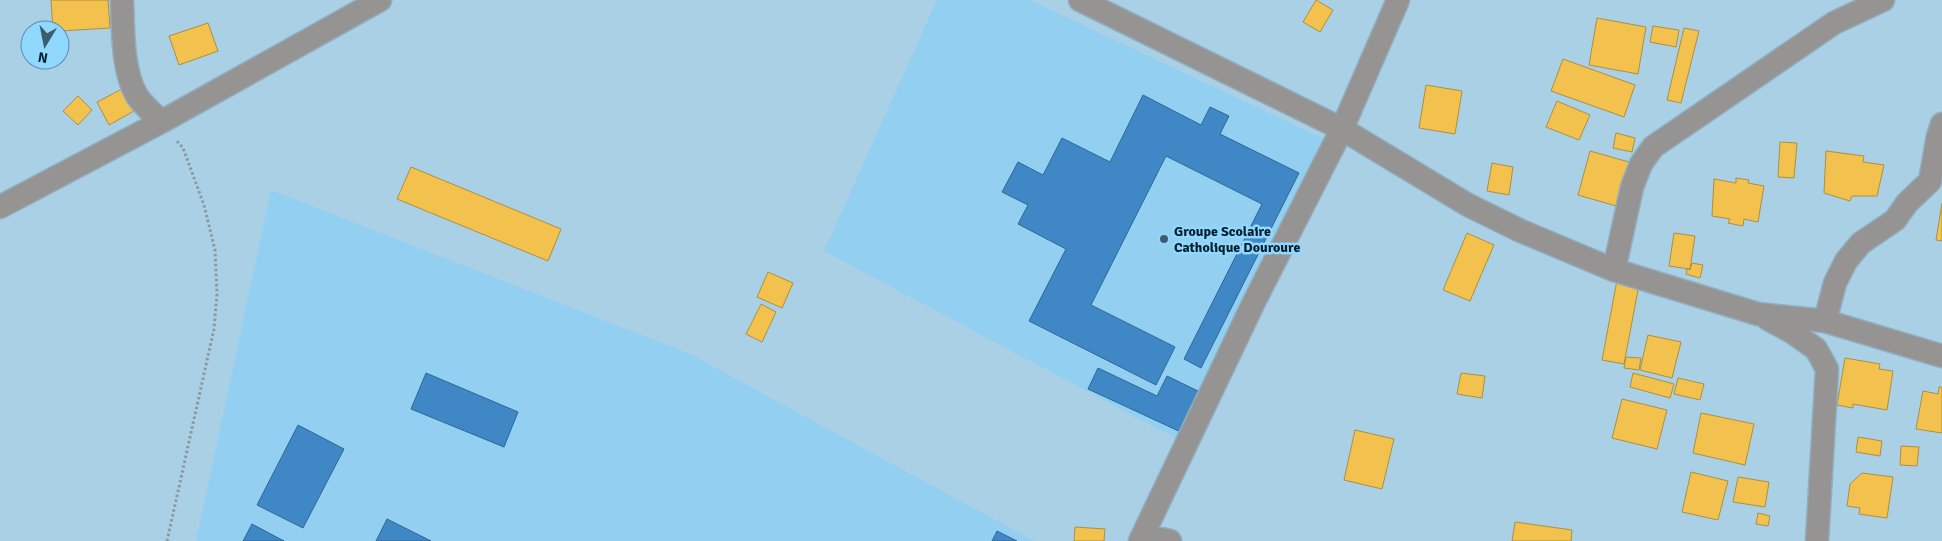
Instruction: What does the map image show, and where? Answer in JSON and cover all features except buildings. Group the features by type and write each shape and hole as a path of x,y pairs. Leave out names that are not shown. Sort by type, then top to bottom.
{"street":[{"path":"122,0 123,44 128,71 137,95 161,122"},
{"path":"0,207 161,122 380,0"},
{"path":"1080,0 1342,128 1468,205 1520,231 1614,270 1758,314 1792,332 1816,349 1827,369 1817,541"},
{"path":"1170,541 1141,538 1254,302 1342,128 1398,0"},
{"path":"1614,270 1632,187 1641,164 1653,147 1834,23 1883,0"},
{"path":"1825,321 1835,283 1846,261 1861,243 1895,220 1908,203 1930,181 1942,124"},
{"path":"1758,314 1825,321 1942,356"}],"path":[{"path":"161,122 183,148 204,205 216,250 217,294 214,329 167,541"}],"shaded area":[{"path":"937,0 1030,0 1328,141 1177,439 824,251"},
{"path":"271,190 690,354 1034,541 196,541"}],"place":[{"name":"Groupe Scolaire Catholique Douroure","path":"1164,239"}]}
